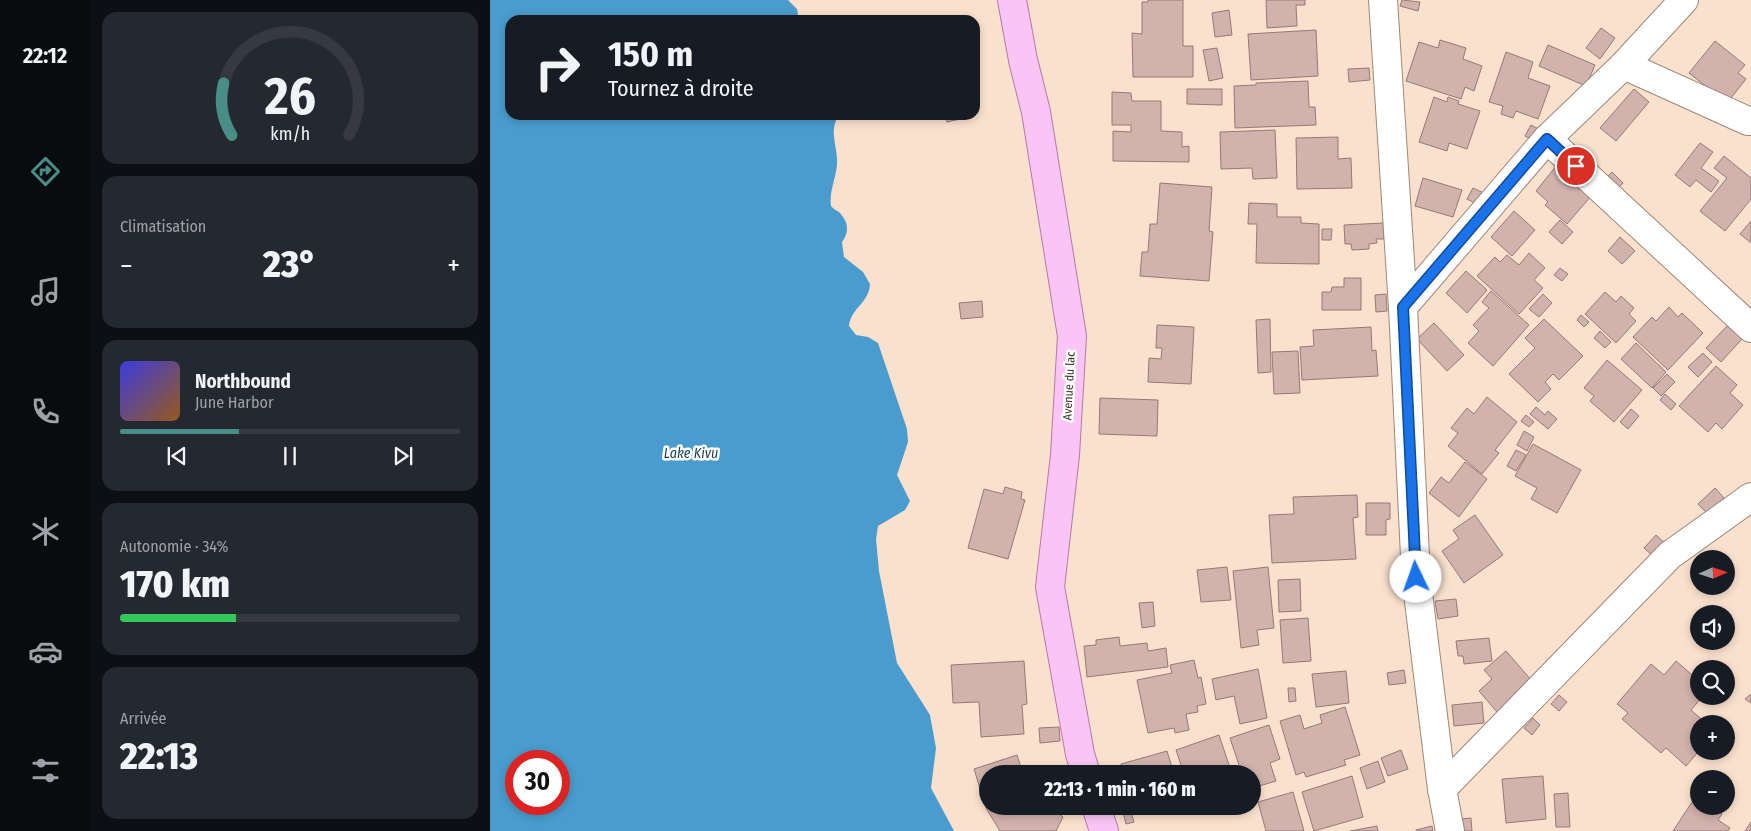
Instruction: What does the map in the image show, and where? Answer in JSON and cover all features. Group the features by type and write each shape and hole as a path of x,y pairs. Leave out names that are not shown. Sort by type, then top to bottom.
{"main road":[{"name":"Avenue du lac","path":"1012,0 1023,60 1036,112 1072,336 1065,455 1050,587 1083,765"},
{"path":"1099,815 1104,831"}],"street":[{"path":"1383,0 1403,307 1416,577 1442,789 1450,831"},
{"path":"1403,307 1547,139 1624,65 1684,0"},
{"path":"1624,65 1748,121"},
{"path":"1547,139 1751,328"},
{"path":"1442,789 1670,555 1751,497"}],"water":[{"name":"Lake Kivu","path":"490,0 788,0 797,9 798,15 505,15 505,120 836,120 834,133 837,164 831,195 831,206 840,213 846,224 847,231 842,242 844,257 863,272 870,284 867,296 850,320 849,326 856,335 868,337 878,343 907,429 908,442 897,475 910,501 905,510 878,526 876,539 879,571 897,663 930,715 936,748 931,788 954,831 490,831"}],"building":[{"path":"1148,0 1183,0 1183,46 1193,46 1193,77 1133,77 1132,33 1142,34 1142,2 1148,2"},
{"path":"1266,0 1305,0 1305,5 1296,5 1297,26 1267,28"},
{"path":"1402,0 1420,2 1418,11 1400,6"},
{"path":"1229,10 1232,35 1215,37 1212,13"},
{"path":"1601,28 1615,38 1600,59 1586,48"},
{"path":"1316,30 1318,76 1251,80 1248,34"},
{"path":"1440,40 1466,48 1463,59 1482,66 1474,91 1465,87 1461,99 1406,81 1419,42 1438,48"},
{"path":"1715,41 1745,65 1738,73 1746,79 1727,103 1689,73"},
{"path":"1548,45 1595,65 1586,86 1539,66"},
{"path":"1217,48 1223,78 1209,81 1203,50"},
{"path":"1506,52 1533,62 1528,78 1550,86 1538,119 1516,111 1513,118 1501,114 1503,106 1489,102"},
{"path":"1369,68 1370,80 1349,82 1348,69"},
{"path":"1308,81 1309,107 1315,107 1316,125 1235,128 1234,86 1256,85 1256,83"},
{"path":"1187,89 1222,89 1222,105 1187,104"},
{"path":"1634,89 1649,102 1616,141 1600,128"},
{"path":"1112,92 1131,93 1132,101 1161,101 1161,131 1182,132 1182,147 1189,146 1189,162 1113,161 1113,131 1131,132 1131,125 1112,125"},
{"path":"1434,97 1447,102 1448,97 1459,101 1458,104 1480,111 1467,149 1449,143 1447,151 1419,142"},
{"path":"1531,125 1544,132 1538,143 1525,136"},
{"path":"1275,130 1277,178 1253,179 1252,168 1221,169 1220,132"},
{"path":"1338,137 1338,159 1351,158 1352,188 1297,189 1296,138"},
{"path":"1700,143 1713,152 1701,168 1719,181 1711,192 1696,180 1690,187 1675,175"},
{"path":"1724,156 1751,178 1751,199 1725,231 1700,211 1727,178 1714,168"},
{"path":"1557,165 1592,195 1567,224 1545,205 1548,202 1536,191"},
{"path":"1612,172 1623,183 1617,189 1606,178"},
{"path":"1423,178 1462,190 1453,217 1415,206"},
{"path":"1160,183 1212,187 1209,231 1213,232 1209,281 1140,276 1142,252 1148,252 1150,224 1157,224"},
{"path":"1473,188 1490,196 1484,208 1467,199"},
{"path":"1249,203 1277,204 1277,217 1301,217 1301,223 1319,224 1319,264 1256,263 1257,224 1248,224"},
{"path":"1514,211 1535,230 1512,256 1491,237"},
{"path":"1560,220 1573,232 1562,244 1549,232"},
{"path":"1751,221 1751,243 1740,234"},
{"path":"1383,223 1384,239 1376,239 1377,243 1369,244 1369,249 1352,250 1351,244 1345,244 1344,225"},
{"path":"1322,229 1332,229 1331,240 1322,240"},
{"path":"1620,237 1635,251 1622,264 1608,251"},
{"path":"1529,253 1545,268 1534,280 1543,288 1519,314 1477,276 1495,257 1500,262 1507,255 1519,265"},
{"path":"1560,268 1568,274 1562,281 1554,275"},
{"path":"1466,271 1487,290 1467,313 1446,293"},
{"path":"1344,278 1361,278 1361,310 1322,310 1322,292 1331,292 1332,287 1344,287"},
{"path":"1491,291 1529,325 1493,366 1468,343 1479,331 1473,325 1489,308 1482,302"},
{"path":"1605,292 1616,302 1621,296 1634,308 1629,314 1636,321 1616,343 1585,314"},
{"path":"1386,294 1387,311 1376,312 1375,295"},
{"path":"1543,294 1552,303 1539,317 1529,309"},
{"path":"982,301 983,317 961,319 959,303"},
{"path":"1669,307 1678,317 1682,313 1703,333 1668,370 1633,337 1652,317 1656,321"},
{"path":"1581,315 1589,322 1584,327 1577,320"},
{"path":"1270,319 1271,372 1258,373 1256,320"},
{"path":"1544,319 1583,356 1559,380 1553,374 1545,382 1551,389 1538,402 1509,374 1535,348 1525,338"},
{"path":"1434,323 1464,355 1447,371 1417,339"},
{"path":"1157,325 1194,327 1191,384 1148,382 1149,358 1161,359 1162,348 1156,348"},
{"path":"1728,325 1742,339 1721,362 1706,348"},
{"path":"1371,327 1372,351 1376,350 1378,376 1302,380 1300,347 1314,346 1313,330"},
{"path":"1600,331 1611,342 1605,348 1594,338"},
{"path":"1636,343 1666,372 1652,388 1621,359"},
{"path":"1298,351 1300,393 1274,394 1272,352"},
{"path":"1703,353 1712,362 1698,377 1688,367"},
{"path":"1607,360 1642,390 1614,422 1590,401 1594,396 1584,388"},
{"path":"1716,366 1737,385 1730,393 1743,405 1722,429 1716,423 1708,432 1679,406"},
{"path":"1667,374 1675,382 1661,396 1653,388"},
{"path":"1665,394 1676,404 1671,410 1660,400"},
{"path":"1487,397 1517,422 1495,450 1499,453 1482,474 1448,446 1458,433 1451,428 1467,408 1474,414"},
{"path":"1100,398 1158,400 1157,436 1099,434"},
{"path":"1536,407 1545,415 1548,411 1557,419 1548,429 1530,414"},
{"path":"1631,409 1639,416 1628,429 1620,422"},
{"path":"1526,415 1534,422 1529,427 1521,421"},
{"path":"1524,431 1534,437 1527,451 1517,445"},
{"path":"1533,444 1581,470 1557,513 1531,499 1537,488 1515,476"},
{"path":"1516,450 1526,455 1516,471 1507,466"},
{"path":"1465,462 1487,479 1459,517 1429,493 1441,477 1449,483"},
{"path":"1005,487 1022,492 1021,499 1025,500 1008,559 968,548 984,489 1003,494"},
{"path":"1715,488 1724,498 1707,513 1698,504"},
{"path":"1357,495 1358,517 1353,518 1356,559 1272,563 1269,515 1294,514 1293,497"},
{"path":"1366,503 1390,503 1390,519 1386,520 1386,535 1366,535"},
{"path":"1475,515 1503,555 1464,583 1442,551 1459,539 1453,530"},
{"path":"1656,535 1668,546 1656,559 1644,548"},
{"path":"1227,567 1231,600 1201,602 1197,570"},
{"path":"1268,567 1274,628 1257,630 1259,645 1241,648 1233,571"},
{"path":"1300,579 1301,611 1279,612 1278,580"},
{"path":"1456,599 1458,616 1438,619 1435,601"},
{"path":"1153,602 1155,626 1142,628 1139,603"},
{"path":"1308,618 1311,661 1283,663 1280,620"},
{"path":"1119,637 1120,646 1147,643 1148,651 1166,648 1168,667 1087,677 1084,646 1096,645 1096,640"},
{"path":"1489,638 1492,661 1464,664 1463,656 1458,656 1456,641"},
{"path":"1506,651 1532,681 1497,712 1479,691 1492,679 1484,670"},
{"path":"1194,660 1198,678 1201,677 1206,704 1197,706 1198,712 1186,714 1189,730 1175,733 1174,728 1148,733 1137,680 1172,673 1170,665"},
{"path":"1024,661 1027,704 1022,705 1024,734 981,737 979,702 953,703 951,665"},
{"path":"1676,661 1690,673 1690,705 1695,705 1691,710 1697,715 1690,715 1691,760 1686,766 1666,748 1661,753 1622,719 1628,713 1617,704 1651,664 1664,675"},
{"path":"1258,669 1267,718 1240,724 1234,696 1216,700 1212,679"},
{"path":"1404,670 1406,683 1389,685 1387,673"},
{"path":"1346,671 1349,703 1316,707 1312,674"},
{"path":"1288,688 1295,688 1296,701 1289,702"},
{"path":"1751,694 1751,703 1745,699"},
{"path":"1559,695 1567,702 1559,711 1551,704"},
{"path":"1482,702 1484,723 1454,726 1452,705"},
{"path":"1345,707 1360,755 1344,760 1346,765 1306,777 1304,772 1296,775 1280,721 1300,715 1304,729 1322,723 1320,715"},
{"path":"1533,718 1540,725 1532,735 1524,728"},
{"path":"1269,725 1280,759 1270,763 1276,781 1261,786 1261,765 1239,765 1230,738"},
{"path":"1059,727 1060,741 1040,743 1039,728"},
{"path":"1219,735 1229,765 1181,765 1176,750"},
{"path":"1401,750 1408,769 1388,776 1381,758"},
{"path":"1167,751 1171,765 1121,765"},
{"path":"1017,755 1020,765 986,765"},
{"path":"1378,761 1385,782 1367,789 1360,768"},
{"path":"979,767 979,785 974,769"},
{"path":"1352,776 1363,817 1314,831 1302,792"},
{"path":"1543,776 1546,819 1506,823 1502,779"},
{"path":"1293,792 1304,831 1266,831 1261,813 1261,801"},
{"path":"1568,793 1570,827 1556,827 1554,794"},
{"path":"1690,805 1690,815 1721,815 1718,820 1730,828 1728,831 1673,831"},
{"path":"990,815 1060,815 1063,817 1056,831 1000,831"},
{"path":"1124,815 1132,815 1134,822 1126,824"},
{"path":"1471,818 1472,831 1461,831 1460,819"},
{"path":"1751,822 1751,831 1745,831"},
{"path":"1377,826 1378,831 1350,831"},
{"path":"1432,826 1433,831 1416,831 1416,830"}],"route":[{"path":"1416,577 1403,307 1547,139 1576,166"}]}
